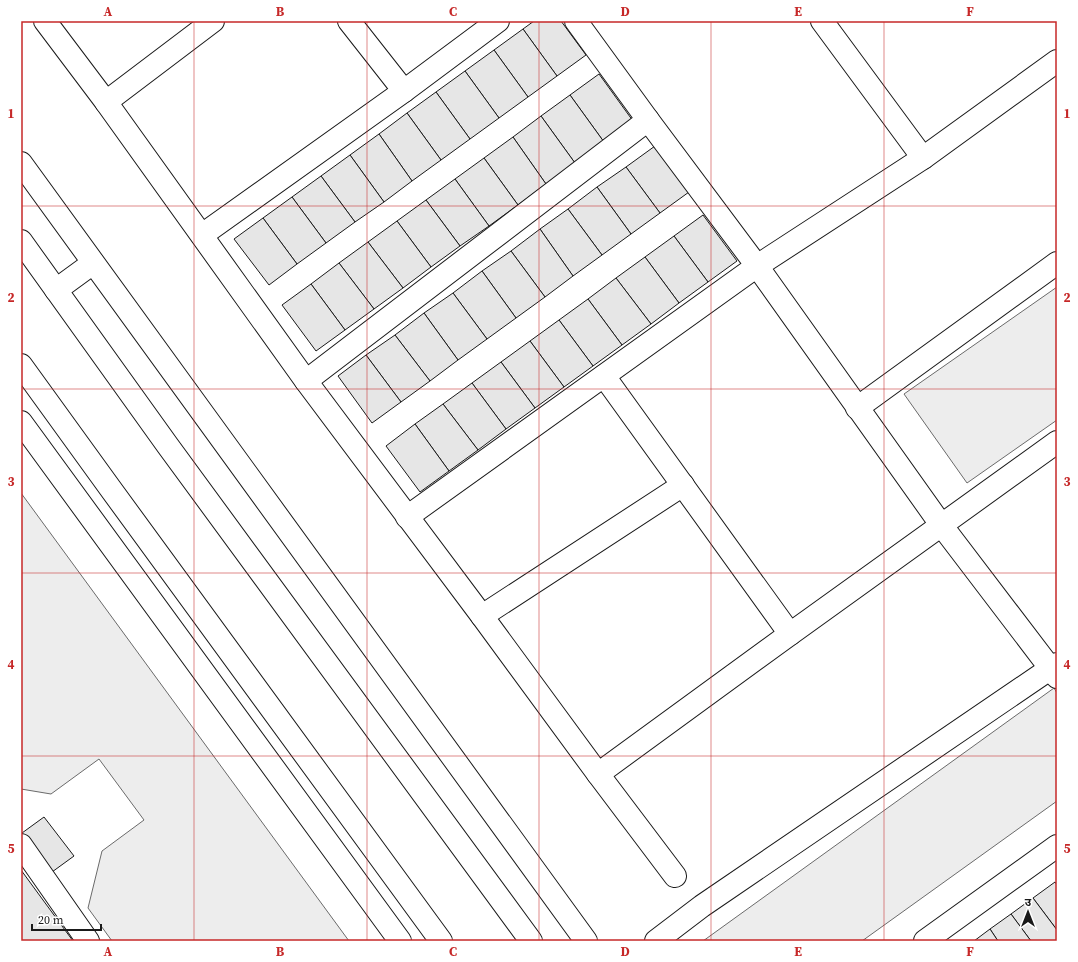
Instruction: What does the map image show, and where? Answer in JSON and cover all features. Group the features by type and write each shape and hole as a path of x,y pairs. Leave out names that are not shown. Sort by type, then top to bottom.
{"street":[{"path":"45,21 106,102 306,381 675,876"},
{"path":"106,102 213,21"},
{"path":"349,21 404,91"},
{"path":"202,235 404,91 498,21"},
{"path":"576,21 757,266 942,526 1055,670 702,906 656,941"},
{"path":"822,21 923,158"},
{"path":"407,517 757,266 923,158 1057,61"},
{"path":"306,381 648,120"},
{"path":"21,163 586,941"},
{"path":"21,241 168,446 531,941"},
{"path":"56,290 93,263"},
{"path":"857,408 1057,263"},
{"path":"21,365 441,941"},
{"path":"604,376 790,634"},
{"path":"21,422 400,941"},
{"path":"598,774 1057,442"},
{"path":"482,616 683,485"},
{"path":"21,845 88,941"},
{"path":"925,941 1057,846"}],"shaded area":[{"path":"1057,287 1057,420 967,483 904,394"},
{"path":"21,493 349,941 112,941 88,908 102,851 144,820 99,759 51,794 21,789"},
{"path":"1054,688 1057,693 1057,801 862,941 703,941"}],"building":[{"path":"534,21 561,21 586,55 557,76 523,29"},
{"path":"523,29 557,76 528,97 494,50"},
{"path":"494,50 528,97 499,118 465,71"},
{"path":"465,71 499,118 470,139 436,92"},
{"path":"599,74 633,121 604,142 570,95"},
{"path":"436,92 470,139 441,160 407,113"},
{"path":"570,95 604,142 575,163 541,116"},
{"path":"407,113 441,160 412,181 379,134"},
{"path":"541,116 575,163 546,184 513,137"},
{"path":"379,134 412,181 384,202 350,155"},
{"path":"513,137 546,184 518,205 484,158"},
{"path":"655,146 689,192 660,213 626,167"},
{"path":"350,155 384,202 355,222 321,176"},
{"path":"484,158 518,205 489,226 455,179"},
{"path":"626,167 660,213 631,234 597,187"},
{"path":"321,176 355,222 326,243 292,197"},
{"path":"455,179 489,226 460,246 426,200"},
{"path":"597,187 631,234 602,255 568,209"},
{"path":"292,197 326,243 297,264 263,218"},
{"path":"426,200 460,246 431,267 397,221"},
{"path":"568,209 602,255 573,276 540,229"},
{"path":"703,215 737,261 708,282 674,236"},
{"path":"263,218 297,264 269,285 234,239"},
{"path":"397,221 431,267 403,288 368,242"},
{"path":"540,229 573,276 545,297 511,251"},
{"path":"674,236 708,282 679,303 645,257"},
{"path":"368,242 403,288 374,309 339,263"},
{"path":"511,251 545,297 516,318 482,271"},
{"path":"645,257 679,303 651,324 616,278"},
{"path":"339,263 374,309 345,330 311,284"},
{"path":"482,271 516,318 487,339 453,293"},
{"path":"616,278 651,324 622,345 588,299"},
{"path":"311,284 345,330 316,351 282,305"},
{"path":"453,293 487,339 458,360 424,313"},
{"path":"588,299 622,345 593,366 559,320"},
{"path":"424,313 458,360 430,381 395,335"},
{"path":"559,320 593,366 564,387 530,341"},
{"path":"395,335 430,381 401,402 366,355"},
{"path":"530,341 564,387 535,408 501,362"},
{"path":"366,355 401,402 372,423 338,376"},
{"path":"501,362 535,408 506,429 472,383"},
{"path":"472,383 506,429 478,450 443,404"},
{"path":"443,404 478,450 449,471 415,424"},
{"path":"415,424 449,471 420,492 386,446"},
{"path":"44,817 74,856 52,872 22,833"},
{"path":"21,870 73,941 21,941"},
{"path":"1055,882 1057,885 1057,930 1033,898"},
{"path":"1033,898 1057,930 1057,941 1031,941 1011,914"},
{"path":"1011,914 1031,941 998,941 990,929"},
{"path":"990,929 998,941 974,941"}]}
